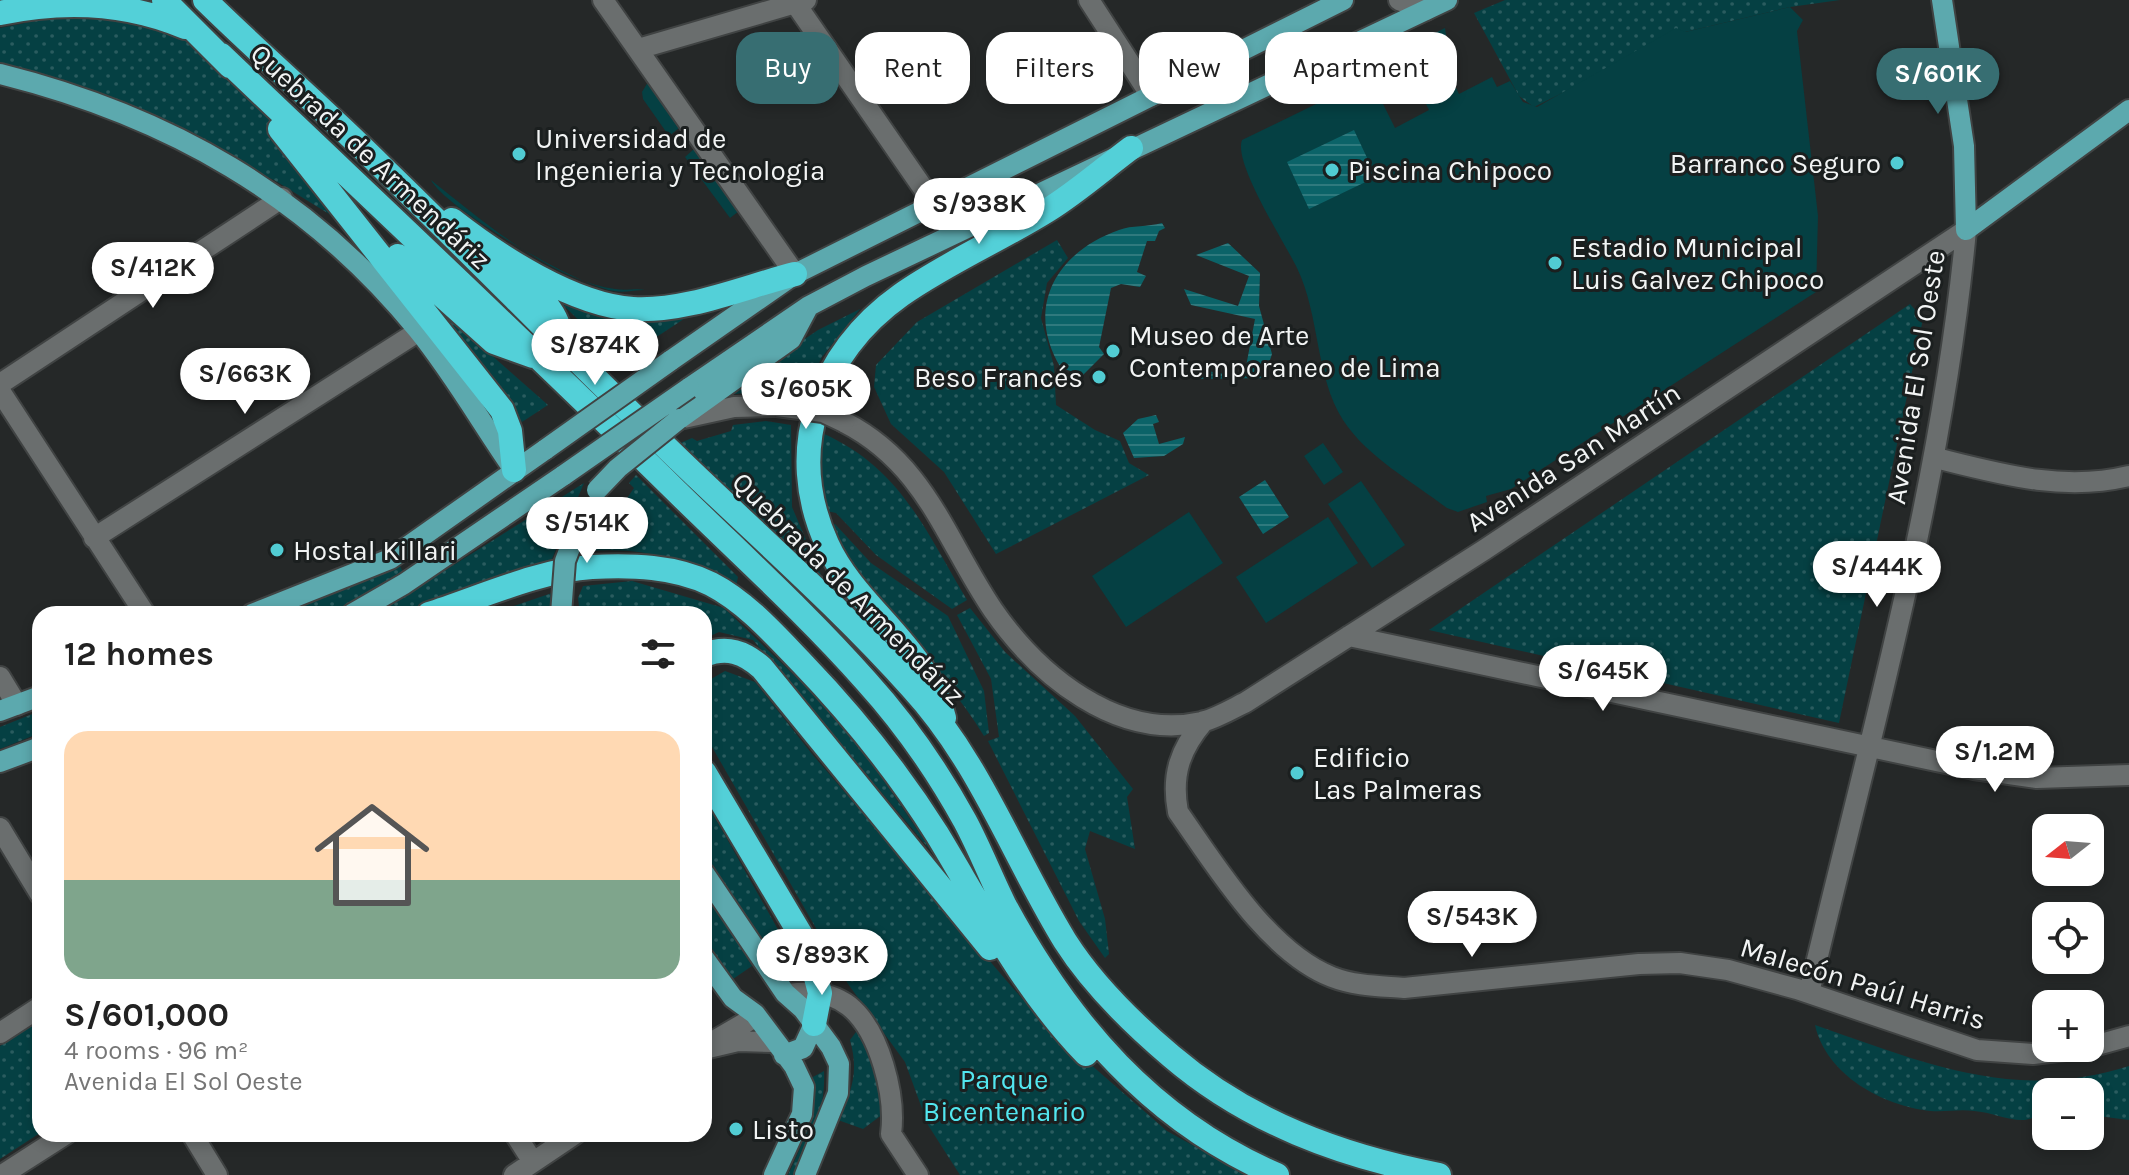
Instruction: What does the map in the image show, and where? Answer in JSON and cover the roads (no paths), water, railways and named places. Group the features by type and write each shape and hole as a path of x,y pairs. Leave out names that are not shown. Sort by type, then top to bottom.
{"highway":[{"path":"164,0 221,55 502,410 510,431 514,470"},
{"name":"Quebrada de Armendáriz","path":"207,1 384,168 553,354 867,681 918,746 965,821 1004,904 1068,1009 1099,1047 1153,1101 1195,1132 1277,1175"},
{"path":"0,13 50,2 90,3 149,14 198,33"},
{"name":"Quebrada de Armendáriz","path":"221,55 347,176 553,354 912,687 966,755 1066,941 1090,976 1174,1059 1238,1106 1296,1135 1403,1168 1439,1175"},
{"path":"946,728 939,694 827,546 813,506 807,459 818,397 860,331 898,297 1050,209 1131,148"},
{"path":"384,168 471,235 540,298 561,326 553,354"},
{"path":"471,235 552,284 632,309 665,307 795,274"},
{"path":"453,606 525,582 589,567 669,570 711,584 745,606 873,741 935,832 997,937 1043,1006"},
{"path":"712,654 732,650 751,658 762,668 1003,965 1090,1058 1153,1101"},
{"path":"712,785 808,947 820,993 814,1024"}],"main road":[{"path":"1249,47 1343,0"},
{"path":"366,606 404,584 809,306 1131,148 1447,0"},
{"name":"Avenida El Sol Oeste","path":"1942,0 1965,158 1966,230"},
{"path":"0,74 89,100 173,133 282,198 357,261 419,331 514,470"},
{"path":"272,606 390,559 795,274 1139,102"},
{"path":"1966,230 2129,110"},
{"path":"562,606 565,561 584,511 597,490 618,468 679,419 718,402 791,339 809,306"},
{"path":"8,708 32,699"},
{"path":"0,762 32,750"},
{"path":"712,885 787,994 814,1024 839,1064 840,1084 805,1175"},
{"path":"712,969 733,998 755,1015 801,1080 805,1105 774,1175"},
{"path":"755,1015 770,999 787,994"},
{"path":"778,1048 803,1048 814,1024"}],"street":[{"path":"603,0 795,274"},
{"path":"1089,0 1139,77"},
{"path":"1399,0 1426,10"},
{"path":"638,49 798,1 934,204"},
{"path":"0,384 282,198"},
{"name":"Avenida El Sol Oeste","path":"1809,993 1936,458 1958,316 1966,230"},
{"name":"Avenida San Martín","path":"718,402 823,412 888,450 921,486 1009,631 1033,659 1095,705 1146,722 1204,721 1246,702 1349,636 1966,230"},
{"path":"94,538 419,331"},
{"path":"0,391 140,606"},
{"path":"1936,458 2006,476 2052,483 2102,483 2129,476"},
{"path":"1349,636 1974,769 2037,778 2129,775"},
{"path":"0,677 8,708"},
{"name":"Malecón Paúl Harris","path":"1204,721 1181,754 1175,783 1178,812 1277,941 1332,976 1367,985 1404,988 1639,964 1680,963 1728,970 1809,993 1977,1050 2032,1054"},
{"path":"0,828 32,881"},
{"path":"787,994 820,993 850,1007 880,1056 894,1107 891,1134 918,1175"},
{"path":"0,1033 32,1012"},
{"path":"712,1044 755,1015"},
{"path":"2104,1043 2129,1036"},
{"path":"712,1047 738,1041 778,1048"},
{"path":"2,1175 54,1142"},
{"path":"197,1142 217,1175"},
{"path":"520,1142 533,1162"},
{"path":"514,1175 563,1142"}],"place":[{"name":"Universidad de Ingenieria y Tecnologia","path":"519,154"},
{"name":"Barranco Seguro","path":"1897,163"},
{"name":"Piscina Chipoco","path":"1332,170"},
{"name":"Estadio Municipal Luis Galvez Chipoco","path":"1555,263"},
{"name":"Museo de Arte Contemporaneo de Lima","path":"1113,351"},
{"name":"Beso Francés","path":"1099,377"},
{"name":"Hostal Killari","path":"277,550"},
{"name":"Edificio Las Palmeras","path":"1297,773"},
{"name":"Listo","path":"736,1129"}],"park label":[{"name":"Parque Bicentenario","path":"1004,1095"}]}
